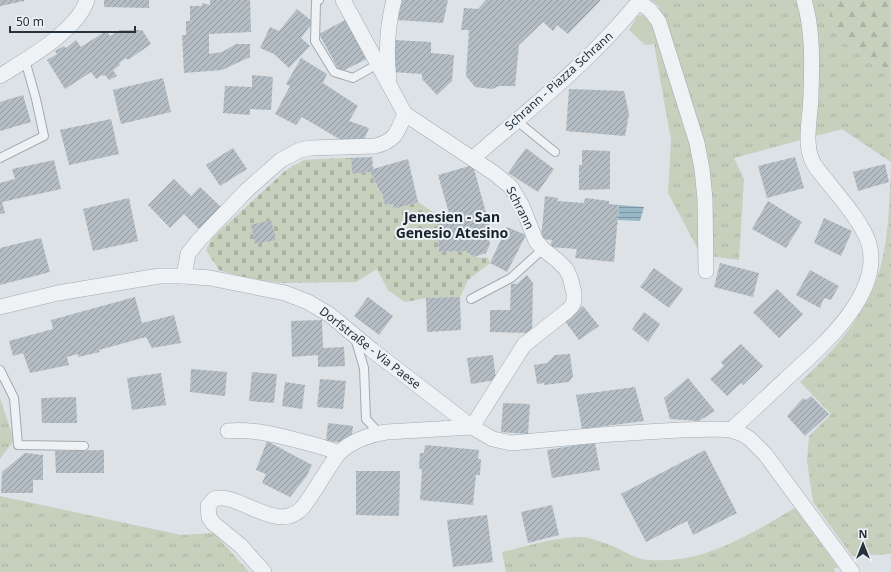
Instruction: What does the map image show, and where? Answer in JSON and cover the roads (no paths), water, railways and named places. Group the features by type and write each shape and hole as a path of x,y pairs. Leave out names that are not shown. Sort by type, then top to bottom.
{"street":[{"path":"0,76 55,39 78,16 87,0"},
{"path":"184,276 188,254 199,240 247,190 281,160 300,150 311,148 375,146 384,144 392,139 397,133 405,114 343,0"},
{"path":"389,84 387,62 388,27 394,0"},
{"path":"731,430 816,352 834,332 852,309 862,293 868,278 871,264 871,252 863,231 847,206 815,166 809,153 811,96 810,39 809,20 804,0"},
{"path":"640,1 650,10 659,22 696,143 705,189 706,271"},
{"name":"Schrann - Piazza Schrann","path":"473,158 601,46 640,1"},
{"name":"Schrann","path":"405,114 473,158 499,176 511,187 522,206 532,233 543,249 566,269 572,281 574,293 572,306 524,345 472,427"},
{"name":"Dorfstraße - Via Paese","path":"0,307 51,294 147,277 184,276 210,278 285,293 320,308 472,427 493,440 511,443 612,434 680,430 731,430 750,439 765,454 848,569"},
{"path":"264,572 241,546 213,523 209,517 208,506 214,499 224,497 258,512 280,516 293,514 302,507 343,448 378,433 472,427"},
{"path":"228,431 244,430 270,434 328,448 339,453"}],"lane":[{"path":"319,0 316,2 315,41 334,72 353,78 378,64"},
{"path":"0,158 44,136 36,99 25,60"},
{"path":"517,121 555,152"},
{"path":"471,299 511,278 543,249"},
{"path":"354,334 364,368 366,419 378,433"},
{"path":"0,370 14,398 18,445 84,446"}],"water":[{"path":"619,205 644,207 640,221 618,220"}],"district":[{"name":"Jenesien - San Genesio Atesino","path":"452,226"}]}
